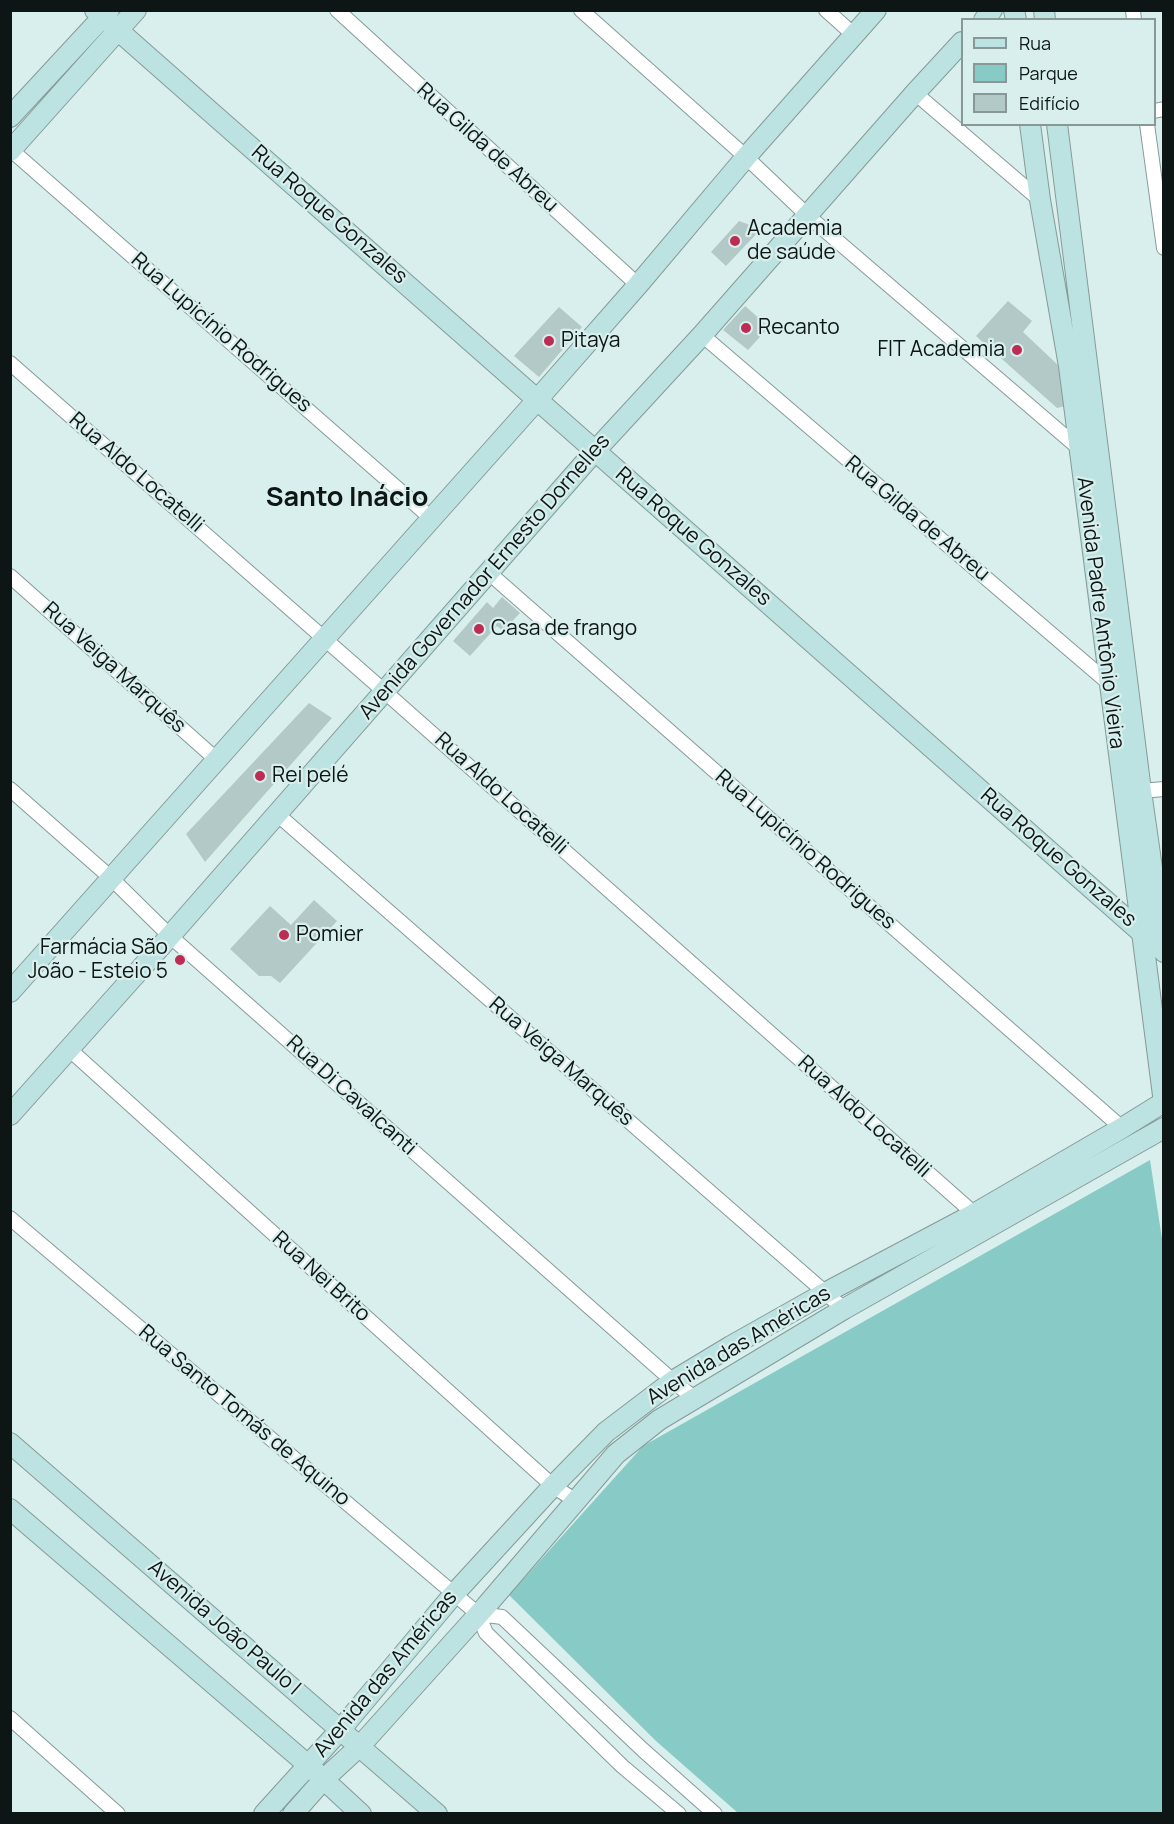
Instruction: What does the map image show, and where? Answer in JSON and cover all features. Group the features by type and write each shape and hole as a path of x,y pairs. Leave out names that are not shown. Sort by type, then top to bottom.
{"main road":[{"path":"11,150 136,10"},
{"path":"10,992 537,400 876,10"},
{"path":"10,117 102,13"},
{"name":"Rua Roque Gonzales","path":"102,13 118,30 595,451 1151,931"},
{"name":"Avenida Governador Ernesto Dornelles","path":"10,1115 278,814 595,451 702,335 915,93 961,44"},
{"name":"Avenida Padre Antônio Vieira","path":"1030,126 1040,200 1069,366 1109,683 1132,794 1151,931 1163,1102"},
{"name":"Avenida Padre Antônio Vieira","path":"1057,126 1131,704 1132,794"},
{"name":"Avenida Padre Antônio Vieira","path":"1151,931 1164,952"},
{"name":"Avenida das Américas","path":"264,1814 341,1729 453,1594 606,1432 673,1381 825,1293 974,1214 1163,1102"},
{"name":"Avenida das Américas","path":"293,1814 323,1780 360,1746 616,1454 658,1420 844,1309 1164,1128"},
{"name":"Avenida João Paulo I","path":"10,1443 437,1814"},
{"path":"10,1509 308,1765 361,1814"}],"street":[{"name":"Rua Gilda de Abreu","path":"337,10 638,285"},
{"path":"581,10 807,215 1079,448 1102,474"},
{"path":"826,10 854,35"},
{"path":"915,93 1040,200"},
{"path":"1147,126 1164,248"},
{"name":"Rua Lupicínio Rodrigues","path":"11,150 431,518"},
{"name":"Rua Gilda de Abreu","path":"702,335 1131,704"},
{"name":"Rua Aldo Locatelli","path":"10,363 384,691 989,1228"},
{"name":"Rua Lupicínio Rodrigues","path":"488,572 1122,1128"},
{"name":"Rua Veiga Marquês","path":"10,576 217,760"},
{"name":"Rua Di Cavalcanti","path":"10,789 111,878 170,936 694,1399"},
{"path":"1132,794 1164,789"},
{"name":"Rua Veiga Marquês","path":"278,814 844,1309"},
{"name":"Rua Nei Brito","path":"69,1049 554,1486 576,1501"},
{"name":"Rua Santo Tomás de Aquino","path":"10,1218 478,1614"},
{"path":"679,1814 622,1766 486,1633 478,1614 502,1617 715,1814"},
{"path":"10,1718 118,1814"}],"green space":[{"path":"1150,1160 1164,1252 1163,1813 738,1813 656,1741 509,1595 643,1446"}],"building":[{"name":"Academia de saúde","path":"739,221 761,229 726,266 711,252"},
{"name":"FIT Academia","path":"1008,301 1032,321 1023,332 1058,365 1065,406 1057,408 976,336"},
{"name":"Recanto","path":"745,306 769,327 748,350 723,330"},
{"name":"Pitaya","path":"559,307 582,327 539,377 514,356"},
{"name":"Casa de frango","path":"502,597 520,613 503,631 497,626 470,656 453,641 487,602 493,608"},
{"name":"Rei pelé","path":"309,703 332,718 205,862 186,834"},
{"name":"Pomier","path":"314,900 337,921 280,983 271,976 259,976 230,949 270,906 291,925"}],"place":[{"name":"Academia de saúde","path":"735,241"},
{"name":"Recanto","path":"746,328"},
{"name":"Pitaya","path":"549,341"},
{"name":"FIT Academia","path":"1017,350"},
{"name":"Casa de frango","path":"479,629"},
{"name":"Rei pelé","path":"260,776"},
{"name":"Pomier","path":"284,935"},
{"name":"Farmácia São João - Esteio 5","path":"180,960"}],"district":[{"name":"Santo Inácio","path":"347,498"}]}
